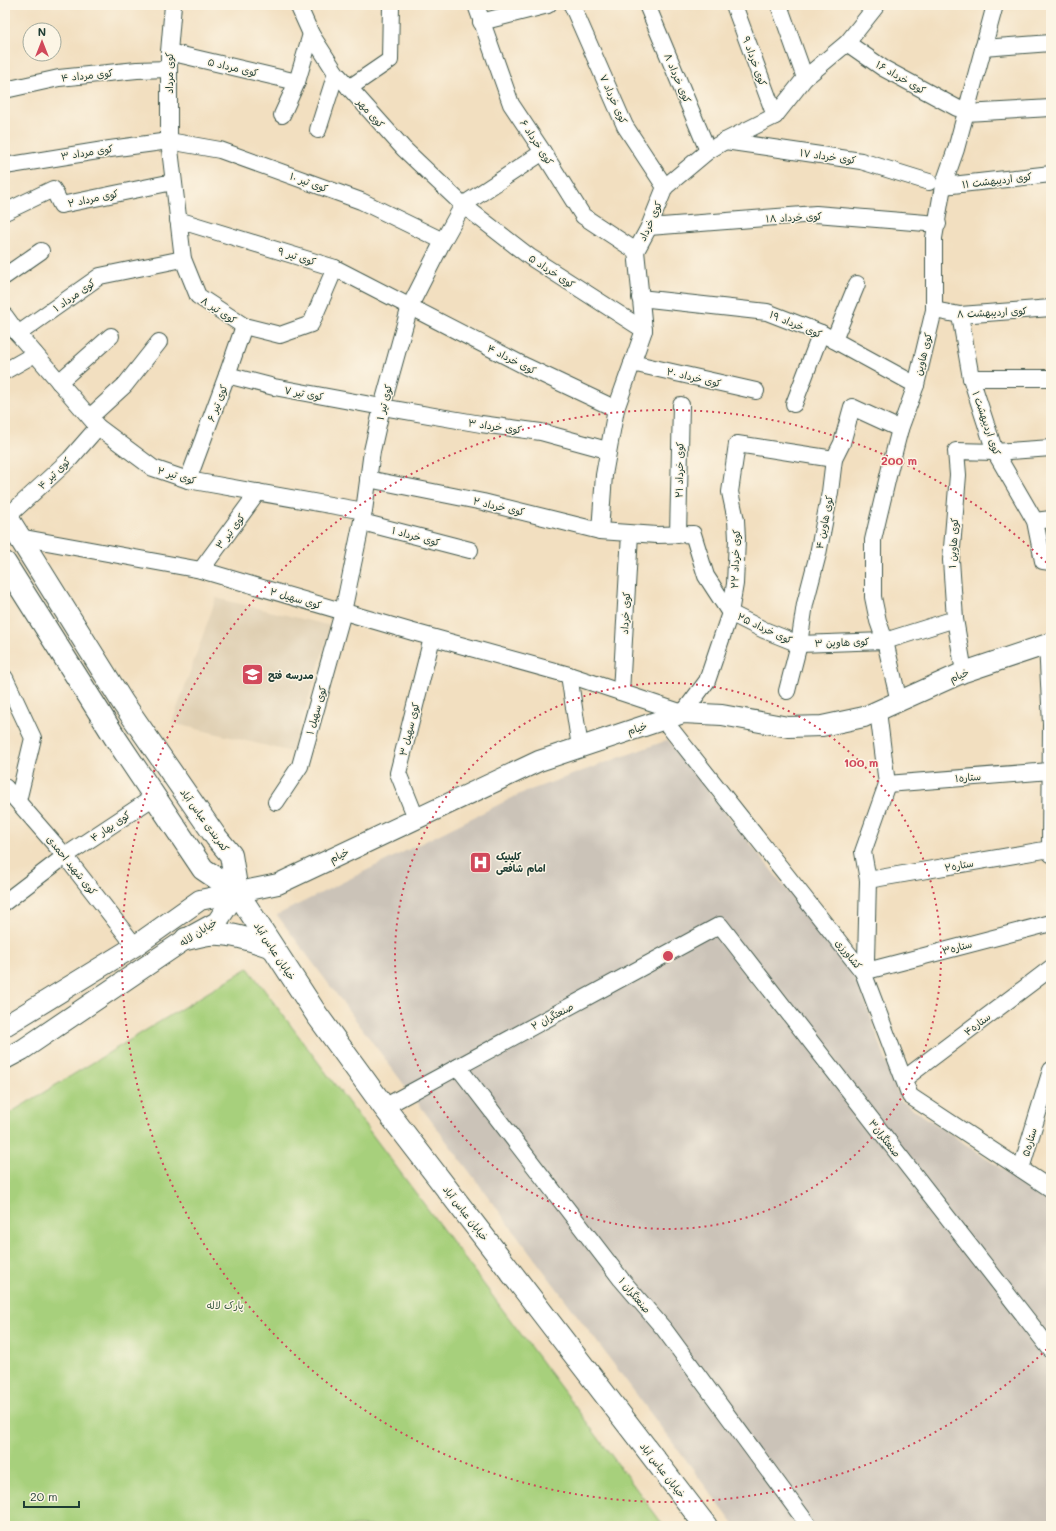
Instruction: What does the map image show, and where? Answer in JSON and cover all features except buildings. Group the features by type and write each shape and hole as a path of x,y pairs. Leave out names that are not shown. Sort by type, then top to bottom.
{"main road":[{"name":"کمربندی عباس آباد","path":"6,515 123,703 216,837 231,855 237,892"},
{"path":"5,564 154,797 203,869 237,892"},
{"path":"154,797 177,781"},
{"name":"خیابان عباس آباد","path":"237,892 317,1015 384,1107 706,1526"},
{"path":"186,939 209,934 228,935 252,940 272,947"}],"street":[{"name":"کوی مرداد","path":"169,141 169,52 173,5"},
{"name":"کوی مهر","path":"298,5 310,34 336,73 404,149 463,205"},
{"path":"349,88 390,60 391,5"},
{"name":"کوی خرداد ۶","path":"476,5 512,104 544,152 583,216 636,252"},
{"path":"481,22 548,5"},
{"name":"کوی خرداد ۷","path":"572,5 625,126 665,187"},
{"name":"کوی خرداد ۸","path":"647,5 708,151"},
{"name":"کوی خرداد ۹","path":"734,5 775,116"},
{"path":"779,5 805,78"},
{"name":"کوی خرداد","path":"600,530 604,475 616,409 644,330 636,252 649,227 665,187 708,151 775,116 805,78 847,43 877,5"},
{"name":"کوی هاوین","path":"899,702 873,597 873,540 900,428 916,385 934,310 934,238 938,224 936,184 956,149 962,110 995,5"},
{"path":"282,115 297,82 310,34"},
{"name":"کوی خرداد ۱۶","path":"847,43 883,68 962,110"},
{"path":"982,48 1051,43"},
{"name":"کوی مرداد ۵","path":"169,52 297,82"},
{"name":"کوی مرداد ۴","path":"5,90 60,78 137,70 169,69"},
{"path":"318,130 336,73"},
{"path":"962,110 1051,108"},
{"name":"کوی مرداد ۳","path":"5,166 169,141"},
{"name":"کوی تیر ۸","path":"169,141 183,259 198,296 244,326 280,335 311,324 335,268"},
{"name":"کوی تیر ۱۰","path":"169,141 220,150 361,201 443,241"},
{"name":"کوی خرداد ۱۷","path":"725,141 862,161 936,184"},
{"path":"463,205 544,152"},
{"name":"کوی اردیبهشت ۱۱","path":"936,184 1051,174"},
{"name":"کوی مرداد ۲","path":"5,212 53,188 61,205 173,182"},
{"name":"کوی تیر ۱","path":"343,612 363,516 372,451 382,407 410,306 463,205"},
{"name":"کوی خرداد ۵","path":"463,205 530,257 644,330"},
{"name":"کوی خرداد ۱۸","path":"649,227 816,214 938,224"},
{"name":"کوی تیر ۹","path":"178,220 335,268 410,306"},
{"path":"5,276 41,252"},
{"name":"کوی مرداد ۱","path":"18,334 100,276 183,259"},
{"path":"794,404 827,337 857,284"},
{"name":"کوی خرداد ۱۹","path":"640,298 767,312 827,337 916,385"},
{"name":"کوی خرداد ۴","path":"410,306 525,366 616,409"},
{"name":"کوی اردیبهشت ۸","path":"934,310 960,315 1051,308"},
{"name":"کوی اردیبهشت ۱","path":"960,315 971,378 995,452 1043,520 1043,561 1051,562"},
{"name":"کوی تیر ۲","path":"5,316 18,334 94,422 153,468 188,480 258,492 363,516"},
{"name":"کوی تیر ۶","path":"188,480 244,326"},
{"path":"59,382 111,336"},
{"name":"کوی تیر ۴","path":"6,515 70,459 94,422 159,342"},
{"path":"5,371 35,354"},
{"name":"کوی خرداد ۲۰","path":"632,362 756,391"},
{"name":"کوی تیر ۷","path":"227,375 274,387 382,407"},
{"path":"971,378 1051,378"},
{"name":"کوی خرداد ۲۱","path":"678,535 681,405"},
{"name":"کوی خرداد ۳","path":"382,407 481,424 541,432 608,450"},
{"name":"کوی هاوین ۴","path":"787,691 799,644 805,604 818,554 830,492 834,459 842,443 852,407 900,428"},
{"name":"کوی خرداد ۲۲","path":"683,713 707,681 730,612 735,584 737,539 736,520 730,492 737,444 834,459"},
{"path":"995,452 1051,448"},
{"name":"کوی هاوین ۱","path":"964,672 956,619 951,560 958,475 956,451 995,452"},
{"name":"کوی خرداد ۲","path":"368,479 483,502 600,530 630,534 692,534 706,576 730,612"},
{"name":"کوی تیر ۳","path":"201,570 258,492"},
{"name":"کوی خرداد ۱","path":"363,516 470,550"},
{"name":"کوی خرداد","path":"621,692 630,534"},
{"name":"کوی سهیل ۲","path":"19,537 201,570 432,638 569,675 683,713"},
{"name":"کوی سهیل ۱","path":"276,802 300,766 343,612"},
{"name":"کوی خرداد ۲۵","path":"730,612 764,630 799,644"},
{"name":"کوی هاوین ۳","path":"799,644 884,641 956,619"},
{"name":"کوی سهیل ۳","path":"416,818 398,773 432,638"},
{"path":"1049,643 1051,724 1050,851"},
{"name":"خیام","path":"237,892 278,884 539,760 663,719 683,713 722,715 788,727 822,726 864,717 964,672 1049,643"},
{"path":"569,675 580,747"},
{"path":"5,678 33,738 18,801"},
{"path":"864,972 866,960 868,880 863,852 886,784 878,711"},
{"name":"کشاورزی","path":"663,719 864,972 910,1096 1051,1189"},
{"name":"ستاره۱","path":"886,784 1050,771"},
{"name":"کوی شهید احمدی","path":"5,787 65,856 135,946"},
{"name":"کوی بهار ۴","path":"5,902 65,856 154,797"},
{"name":"ستاره۲","path":"868,880 1050,851"},
{"path":"5,1026 135,946 200,900 237,892"},
{"name":"خیابان لاله","path":"5,1059 186,939 216,922 237,892"},
{"name":"ستاره۳","path":"864,972 1051,923"},
{"name":"۲ صنعتگران","path":"384,1107 720,926"},
{"name":"صنعتگران۳","path":"720,926 1051,1350"},
{"name":"ستاره۴","path":"904,1080 1051,968"},
{"name":"۱ صنعتگران","path":"458,1067 621,1279 664,1329 809,1526"},
{"name":"ستاره۵","path":"1022,1169 1051,1070"}],"shaded area":[{"name":"مدرسه فتح","path":"216,598 331,626 292,752 172,723"},
{"path":"668,740 857,978 900,1100 1051,1202 1051,1526 735,1526 277,915 522,793"}],"green space":[{"name":"پارک لاله","path":"248,968 664,1526 5,1526 5,1116"}],"place":[{"name":"مدرسه فتح","path":"252,675"},
{"name":"کلینیک امام شافعی","path":"481,862"}]}
